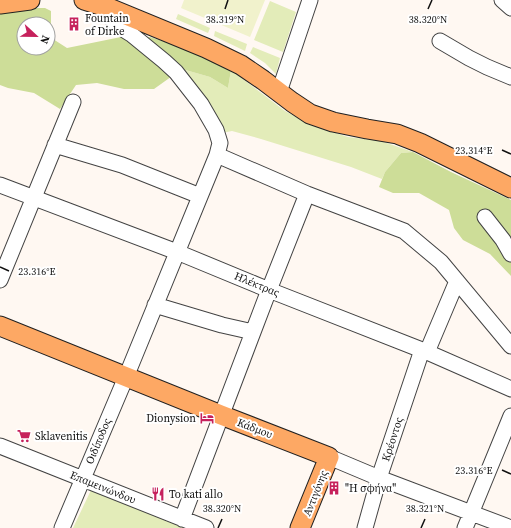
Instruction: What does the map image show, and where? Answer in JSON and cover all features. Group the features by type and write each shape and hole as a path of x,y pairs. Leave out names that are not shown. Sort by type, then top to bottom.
{"main road":[{"path":"0,4 30,0"},
{"path":"92,2 213,51 241,65 310,114 333,122 397,134 427,146 511,188"},
{"name":"Κάδμου","path":"0,326 329,457"},
{"name":"Αντιγόνης","path":"300,528 329,457"}],"street":[{"path":"279,92 310,0"},
{"path":"502,0 511,8"},
{"path":"92,2 118,26 131,34 176,72 201,104 216,130 220,143 217,155 308,194 404,231 442,262 511,346"},
{"path":"440,41 469,58 511,77"},
{"path":"1,271 73,102"},
{"path":"55,145 122,165 200,196"},
{"name":"Οιδίποδος","path":"62,528 156,305 217,155"},
{"name":"Ηλέκτρας","path":"0,185 177,252 424,351 511,389"},
{"path":"182,519 269,290 308,194"},
{"path":"485,217 507,239 511,254"},
{"name":"Κρέοντος","path":"365,528 380,478 424,351 457,281"},
{"path":"156,305 222,325 253,332"},
{"path":"465,528 511,416"},
{"name":"Επαμεινώνδου","path":"0,446 206,528"},
{"name":"Κάδμου","path":"329,457 511,528"}],"green space":[{"path":"184,0 265,0 250,37 181,8"},
{"path":"270,1 296,12 283,52 254,40"},
{"path":"32,8 45,8 51,11 51,16 16,16 16,56 56,56 56,41 67,48 121,37 150,37 196,52 231,70 228,88 210,77 182,69 154,89 124,89 97,83 76,85 60,109 34,93 0,85 0,12"},
{"path":"178,14 210,28 208,33 176,19"},
{"path":"215,31 247,44 245,51 214,36"},
{"path":"253,47 280,58 276,74 265,63 250,53"},
{"path":"182,69 210,77 228,88 231,70 285,111 311,125 348,137 381,141 413,152 401,153 385,172 382,179 351,167 261,139 232,131 222,133"},
{"path":"413,152 451,172 511,200 511,276 490,254 463,240 454,228 449,210 419,193 393,193 379,187 385,172 401,153"},
{"path":"92,488 196,528 73,528"}],"place":[{"name":"Fountain of Dirke","path":"74,24"},
{"name":"Dionysion","path":"207,418"},
{"name":"Sklavenitis","path":"24,436"},
{"name":"\"Η σφήνα\"","path":"334,488"},
{"name":"To kati allo","path":"158,494"}]}
